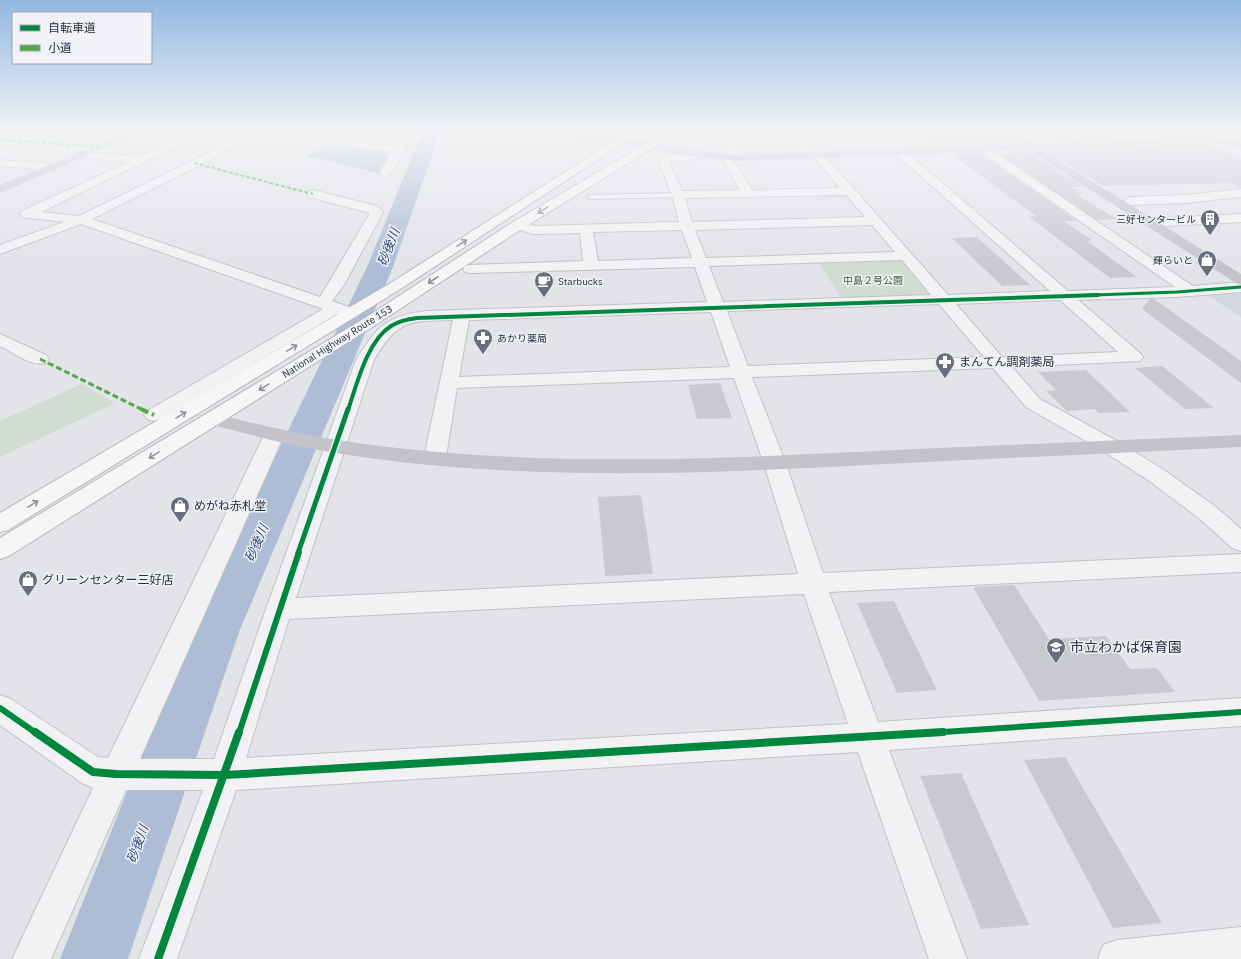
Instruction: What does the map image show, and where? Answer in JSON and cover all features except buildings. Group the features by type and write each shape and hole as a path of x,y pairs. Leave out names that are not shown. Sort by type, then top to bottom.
{"highway":[{"name":"National Highway Route 153","path":"0,524 337,307 570,177"},
{"name":"National Highway Route 153","path":"0,550 371,320 518,226 586,177"}],"street":[{"path":"0,189 30,177"},
{"path":"106,177 26,214 81,220 337,307"},
{"path":"0,250 81,220 167,177"},
{"path":"670,177 740,374 775,464 812,583 948,959"},
{"path":"738,177 748,193"},
{"path":"835,177 1033,403 1110,446 1156,475 1191,500 1241,542"},
{"path":"449,383 740,374 1134,357 928,177"},
{"path":"1024,177 1190,291"},
{"path":"1083,177 1241,280"},
{"path":"1089,177 1241,269"},
{"path":"678,195 849,191"},
{"path":"1130,201 1186,199 1241,193"},
{"path":"313,194 373,209 377,212 336,285 337,307"},
{"path":"1165,222 1241,218"},
{"path":"518,226 534,230 874,221"},
{"path":"586,229 591,265"},
{"path":"470,269 904,256"},
{"path":"158,959 225,775 279,609 365,360 378,340 390,327 422,317 462,315 1064,296 1190,291 1241,287"},
{"path":"154,415 337,307"},
{"path":"435,457 462,315"},
{"path":"371,320 390,327"},
{"path":"0,339 40,359"},
{"path":"213,419 274,435 335,446 435,457 580,467 775,464 1110,446 1241,441"},
{"path":"31,959 274,435"},
{"path":"279,609 1241,563"},
{"path":"0,708 93,772 116,774 225,775 868,737 1241,712"},
{"path":"1117,959 1241,946"}],"lane":[{"path":"590,197 678,195"}],"shaded area":[{"path":"1241,293 1241,317 1207,295"}],"green space":[{"name":"中島２号公園","path":"900,260 931,297 842,300 819,262"},
{"path":"82,384 115,403 0,457 0,421"}],"waterway":[{"name":"砂後川","path":"94,959 215,632 380,267 414,177"}],"marked path":[{"path":"247,177 313,194"},
{"path":"40,359 154,415"}],"cycle path":[{"path":"158,959 225,775 279,609 365,360 373,346 391,326 408,319 436,316 1177,292 1241,287"},
{"path":"0,708 93,772 116,774 225,775 868,737 1241,712"}],"place":[{"name":"三好センタービル","path":"1210,236"},
{"name":"輝らいと","path":"1207,277"},
{"name":"Starbucks","path":"544,298"},
{"name":"あかり薬局","path":"483,355"},
{"name":"まんてん調剤薬局","path":"945,379"},
{"name":"めがね赤札堂","path":"180,523"},
{"name":"グリーンセンター三好店","path":"28,597"},
{"name":"市立わかば保育園","path":"1056,664"}]}
